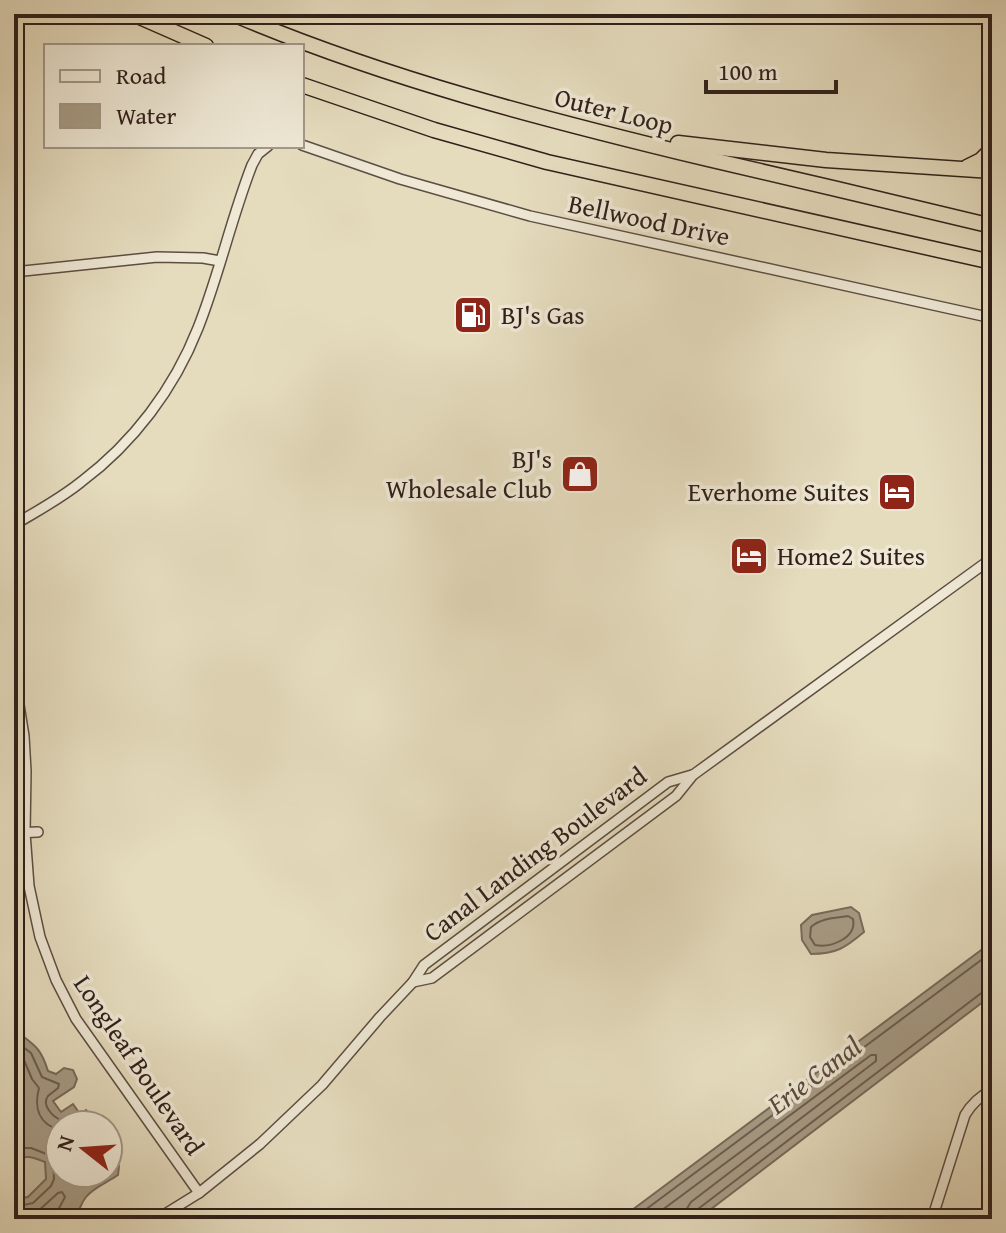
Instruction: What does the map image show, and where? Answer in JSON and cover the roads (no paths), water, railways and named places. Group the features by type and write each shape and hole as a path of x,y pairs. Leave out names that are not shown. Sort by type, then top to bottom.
{"highway":[{"path":"133,14 201,44"},
{"name":"Outer Loop","path":"233,14 330,52 511,110 992,226"},
{"path":"304,86 434,130 547,162 992,262"},
{"path":"602,133 767,154 992,171"},
{"path":"957,169 975,164 992,149"}],"street":[{"name":"Bellwood Drive","path":"304,146 387,175 530,216 992,318"},
{"path":"14,525 82,482 116,452 150,414 169,386 201,319 252,165 266,148"},
{"path":"14,272 149,258 194,257 220,261"},
{"name":"Canal Landing Boulevard","path":"413,982 432,978 676,796 693,775 984,564"},
{"name":"Longleaf Boulevard","path":"14,674 24,736 20,833 40,937 56,980 76,1019 199,1193"},
{"name":"Canal Landing Boulevard","path":"157,1219 199,1193 260,1144 312,1095 413,982 424,965 668,782 693,775"},
{"path":"20,833 38,832"},
{"path":"932,1219 965,1115 971,1104 992,1090"}],"water":[{"path":"851,907 859,913 864,932 840,949 811,954 802,940 801,925 812,915"},
{"name":"Erie Canal","path":"992,942 992,995 698,1219 620,1219"},
{"path":"14,1029 39,1051 48,1071 56,1074 64,1068 73,1070 77,1079 74,1087 53,1101 59,1109 44,1109 44,1162 30,1157 14,1161"},
{"path":"44,1181 44,1189 96,1189 72,1219 14,1219 14,1200 28,1197"}],"place":[{"name":"BJ's Gas","path":"473,315"},
{"name":"BJ's Wholesale Club","path":"580,474"},
{"name":"Everhome Suites","path":"897,492"},
{"name":"Home2 Suites","path":"749,556"}]}
